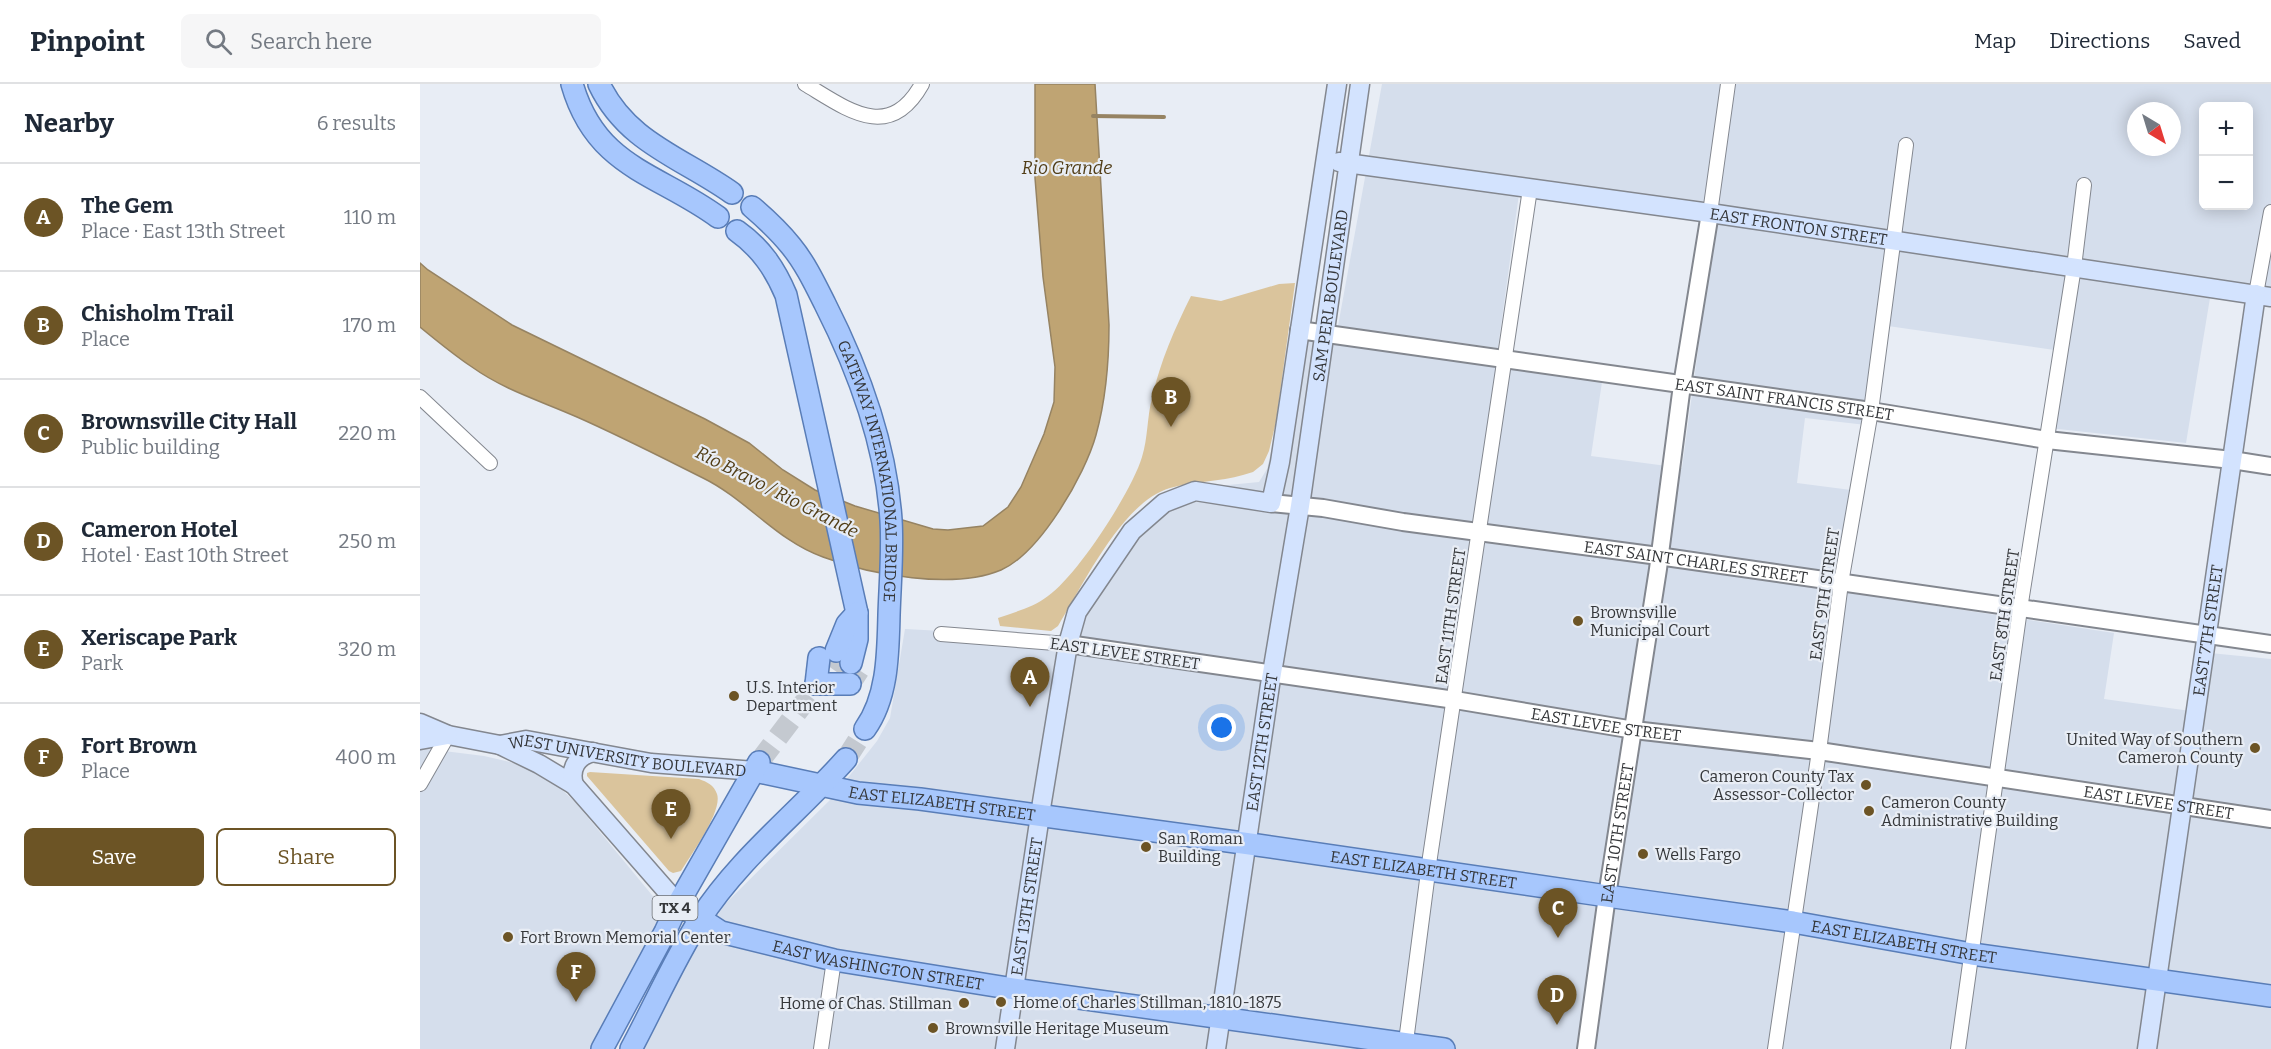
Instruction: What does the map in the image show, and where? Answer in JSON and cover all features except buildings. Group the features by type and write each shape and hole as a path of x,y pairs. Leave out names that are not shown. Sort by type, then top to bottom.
{"main road":[{"path":"572,84 576,97 595,130 621,160 718,217"},
{"path":"599,84 613,109 628,126 652,145 732,193"},
{"name":"SAM PERL BOULEVARD","path":"1271,503 1280,462 1337,84"},
{"name":"SAM PERL BOULEVARD","path":"1300,506 1360,84"},
{"name":"EAST FRONTON STREET","path":"1325,160 1710,213 2263,296"},
{"name":"GATEWAY INTERNATIONAL BRIDGE","path":"752,207 791,246 809,273 836,325 858,375 874,424 883,462 891,521 888,628 880,698 873,718 866,729"},
{"path":"737,231 763,254 776,271 786,295 857,613 839,664 816,686 839,664"},
{"name":"EAST 7TH STREET","path":"2147,1049 2232,459 2263,296"},
{"name":"EAST SAINT CHARLES STREET","path":"1132,531 1164,503 1195,491 1271,503"},
{"name":"EAST 12TH STREET","path":"1216,1049 1272,674 1300,506"},
{"name":"EAST 13TH STREET","path":"1005,1049 1039,816 1068,644 1077,612 1132,531"},
{"name":"WEST UNIVERSITY BOULEVARD","path":"420,723 448,735 500,745 539,764 574,786 678,904"},
{"name":"WEST UNIVERSITY BOULEVARD","path":"420,740 448,735"},
{"name":"WEST UNIVERSITY BOULEVARD","path":"500,745 526,740 651,763 757,767"},
{"path":"574,786 572,775 575,764 583,756 593,752"},
{"path":"823,785 846,759"},
{"name":"EAST ELIZABETH STREET","path":"757,767 858,793 1039,816 1793,922 1972,954 2271,996"},
{"name":"TX 4","path":"602,1049 678,904 757,767"},
{"name":"TX 4","path":"631,1049 701,919 732,878 775,830 823,785"},
{"name":"EAST WASHINGTON STREET","path":"678,904 721,932 834,960 1014,989 1220,1017 1406,1046 1444,1049"}],"street":[{"path":"805,84 855,113 872,117 891,114 912,101 922,84"},
{"name":"EAST 10TH STREET","path":"1586,1049 1728,84"},
{"name":"EAST 9TH STREET","path":"1775,1049 1841,583 1871,411 1906,145"},
{"name":"EAST 8TH STREET","path":"1958,1049 2020,609 2074,267 2084,186"},
{"name":"EAST 11TH STREET","path":"1406,1046 1428,870 1530,189"},
{"name":"EAST 7TH STREET","path":"2263,296 2271,212"},
{"name":"EAST SAINT FRANCIS STREET","path":"1299,330 1871,411 2047,441 2232,459 2271,466"},
{"path":"420,397 490,463"},
{"name":"EAST SAINT CHARLES STREET","path":"1271,503 2271,644"},
{"name":"EAST LEVEE STREET","path":"941,634 1068,644 1455,700 1634,730 1819,751 2271,819"},
{"path":"420,784 448,735"},
{"path":"821,1049 834,960"}],"shaded area":[{"path":"1382,84 2271,84 2271,307 2210,298 2186,443 2049,428 2061,351 1888,326 1875,426 1805,418 1797,483 1851,490 1831,590 2114,633 2104,699 2205,713 2210,653 2271,659 2271,1049 642,1049 695,949 725,904 831,799 877,741 890,718 905,629 1058,637 1108,549 1155,502 1187,489 1259,482 1267,469 1299,330 1602,382 1591,456 1682,468 1718,203 1521,179 1498,348 1338,326"},
{"path":"1295,283 1276,422 1269,451 1263,464 1253,472 1243,475 1170,488 1152,496 1120,527 1105,547 1058,626 1051,631 1000,626 998,618 1037,603 1060,586 1074,571 1116,511 1142,457 1150,405 1159,371 1191,296 1221,301 1279,284"},
{"path":"420,748 484,756 510,762 536,772 558,786 576,803 661,906 661,917 590,1049 420,1049"},
{"path":"590,772 699,779 712,786 716,791 718,802 711,822 681,871 673,873 669,871 587,776"}],"water":[{"name":"Rio Grande","path":"1035,84 1095,84 1109,325 1108,367 1096,435 1082,471 1045,530 1016,561 1001,570 960,579 912,578 842,564 806,550 776,531 719,487 609,432 510,389 484,375 452,353 420,327 420,263 512,325 705,419 749,443 783,470 815,490 855,506 933,529 948,530 983,526 1008,507 1021,487 1044,434 1054,402 1055,367 1043,277 1035,178"}],"waterway":[{"path":"1093,116 1164,117"}],"tunnel":[{"path":"834,670 843,657"},
{"path":"850,684 859,670"},
{"path":"759,762 816,687"},
{"path":"846,759 865,729"}],"place":[{"name":"Chisholm Trail","path":"1171,427"},
{"name":"Brownsville Municipal Court","path":"1578,621"},
{"name":"U.S. Interior Department","path":"734,696"},
{"name":"The Gem","path":"1030,707"},
{"name":"United Way of Southern Cameron County","path":"2255,748"},
{"name":"Cameron County Tax Assessor-Collector","path":"1866,785"},
{"name":"Cameron County Administrative Building","path":"1869,811"},
{"name":"Xeriscape Park","path":"671,839"},
{"name":"San Roman Building","path":"1146,847"},
{"name":"Wells Fargo","path":"1643,854"},
{"name":"Fort Brown Memorial Center","path":"508,937"},
{"name":"Brownsville City Hall","path":"1558,938"},
{"name":"Fort Brown","path":"576,1002"},
{"name":"Home of Charles Stillman, 1810-1875","path":"1001,1002"},
{"name":"Home of Chas. Stillman","path":"964,1003"},
{"name":"Cameron Hotel","path":"1557,1025"},
{"name":"Brownsville Heritage Museum","path":"933,1028"}],"water label":[{"name":"Río Bravo / Rio Grande","path":"777,492"}]}
